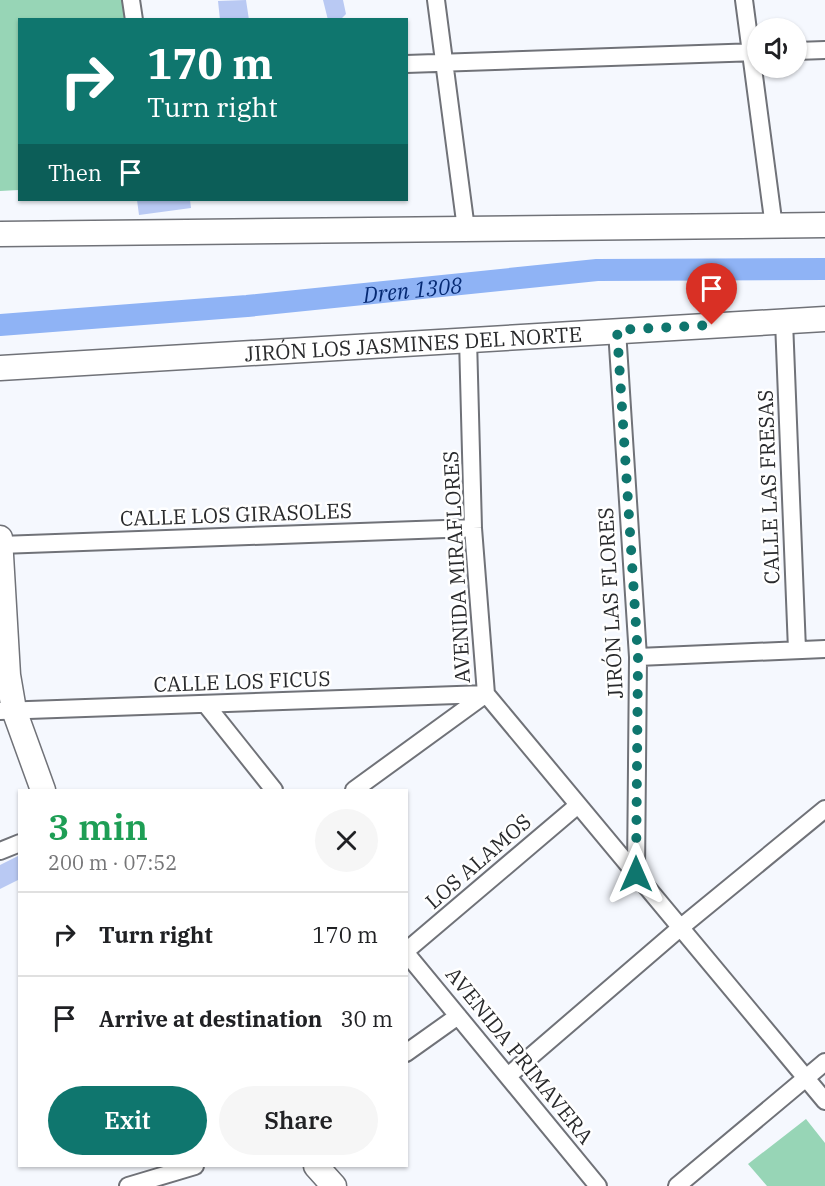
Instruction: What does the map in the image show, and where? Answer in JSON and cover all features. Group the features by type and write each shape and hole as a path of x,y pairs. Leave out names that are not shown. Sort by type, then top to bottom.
{"street":[{"path":"131,0 134,18"},
{"path":"436,0 466,229"},
{"path":"744,0 748,18"},
{"path":"807,51 825,50"},
{"path":"408,64 747,52"},
{"path":"758,78 774,226"},
{"path":"0,234 825,225"},
{"name":"JIRÓN LOS JASMINES DEL NORTE","path":"0,368 825,319"},
{"name":"CALLE LAS FRESAS","path":"784,321 797,650"},
{"name":"JIRÓN LAS FLORES","path":"617,330 638,657 636,874"},
{"name":"AVENIDA MIRAFLORES","path":"468,339 473,528 486,694 825,1101"},
{"name":"CALLE LOS GIRASOLES","path":"0,545 473,528"},
{"path":"0,538 8,675 7,711 43,789"},
{"path":"638,657 825,649"},
{"path":"355,789 486,694"},
{"name":"CALLE LOS FICUS","path":"7,711 207,706 486,694"},
{"path":"207,706 273,789"},
{"name":"LOS ALAMOS","path":"408,950 578,805"},
{"path":"508,1076 680,928 825,809"},
{"path":"0,851 18,844"},
{"name":"AVENIDA PRIMAVERA","path":"408,954 598,1186"},
{"path":"408,1052 458,1016"},
{"path":"677,1186 825,1062"},
{"path":"128,1186 192,1167"},
{"path":"317,1167 334,1186"}],"green space":[{"path":"0,0 122,0 125,18 18,18 18,190 0,191"},
{"path":"806,1119 825,1143 825,1186 767,1186 748,1164"}],"building":[{"path":"246,0 249,18 220,18 218,1"},
{"path":"323,0 343,0 346,14 342,18 328,18"},
{"path":"137,201 190,201 191,208 139,215"},
{"path":"18,856 18,880 0,889 0,865"}],"waterway":[{"name":"Dren 1308","path":"0,325 247,306 597,270 825,269"}],"route":[{"path":"636,874 638,657 617,330 712,325"}]}
